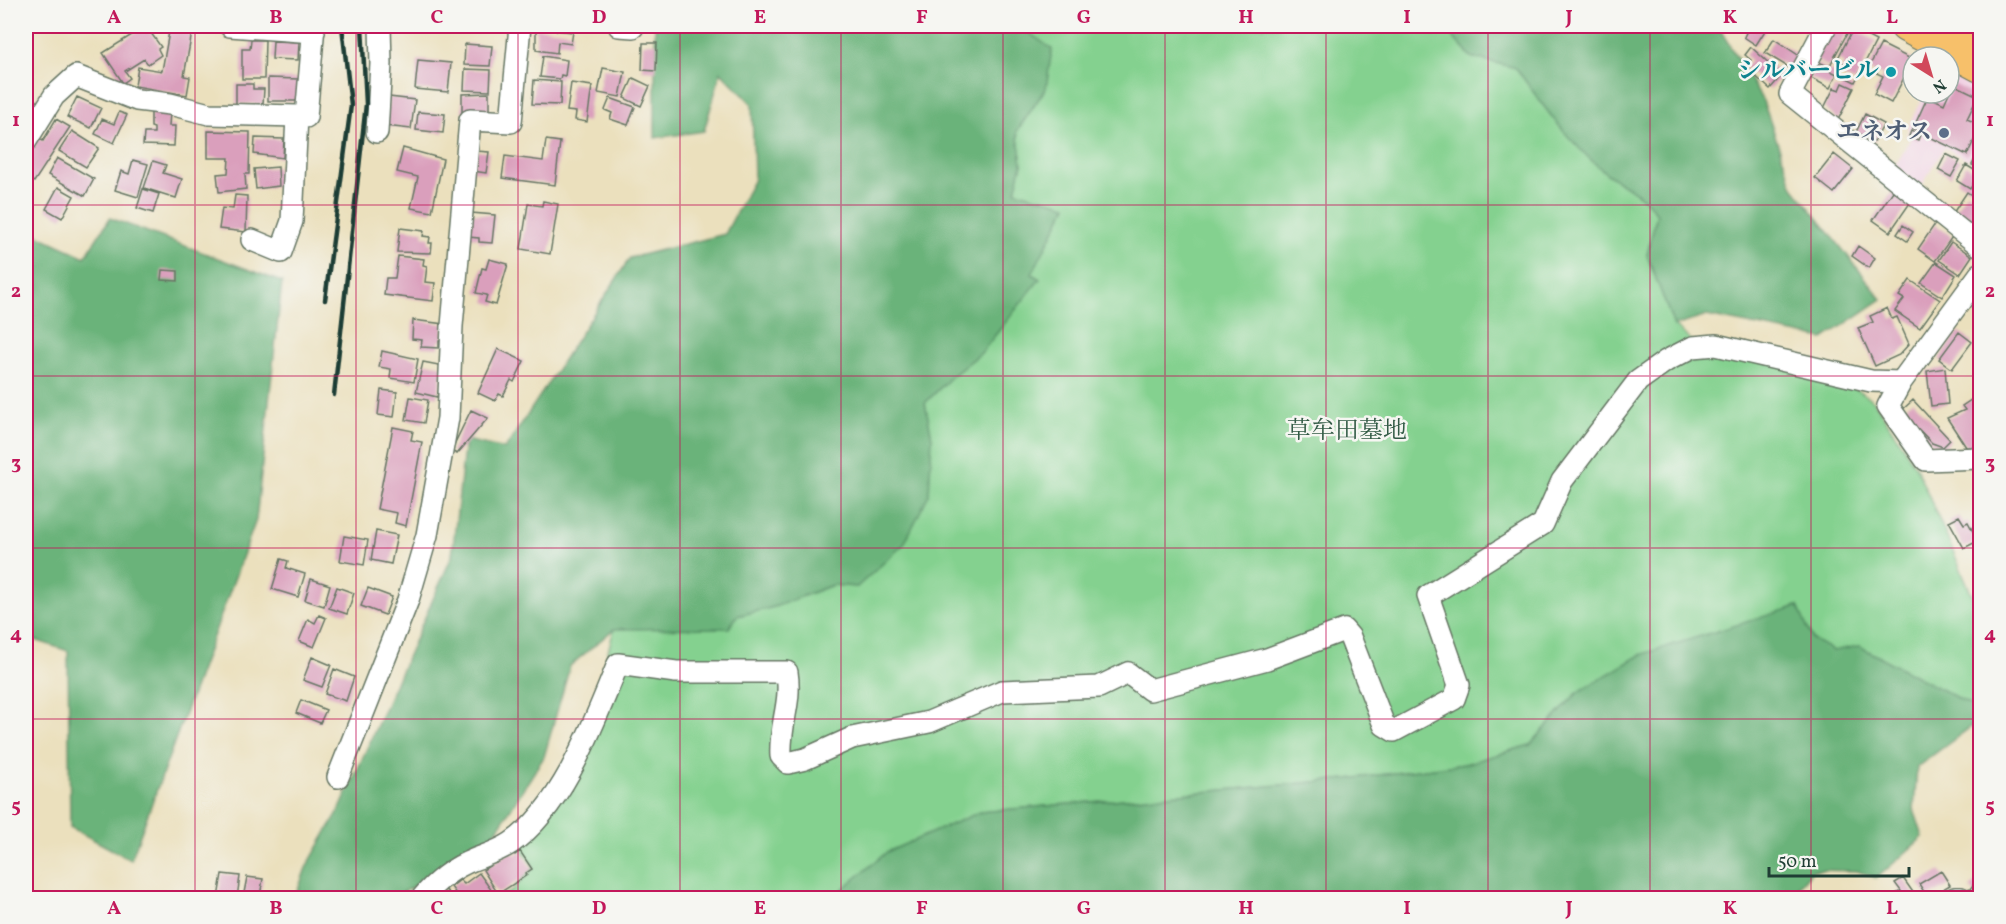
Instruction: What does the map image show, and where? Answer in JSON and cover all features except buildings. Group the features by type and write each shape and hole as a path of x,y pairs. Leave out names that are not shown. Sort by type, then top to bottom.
{"highway":[{"path":"1906,26 1980,66"},
{"path":"1958,26 1980,39"}],"street":[{"path":"26,141 54,96 76,76 137,100 170,104 209,114 306,117 314,29 230,26"},
{"path":"377,132 381,64 380,26"},
{"path":"338,777 408,600 427,535 447,418 452,326 470,120 511,123 520,26"},
{"path":"1826,26 1790,94 1980,246"},
{"path":"252,240 281,252 286,242 292,221 297,116"},
{"path":"1980,274 1901,382 1888,406 1926,460 1980,458"},
{"path":"422,898 447,875 470,861 509,844 543,810 588,738 618,664 676,672 787,672 790,693 780,742 781,756 788,763 805,759 852,738 929,722 1002,691 1099,687 1128,673 1150,690 1259,662 1344,630 1350,637 1384,724 1394,731 1454,699 1459,685 1428,596 1543,524 1562,482 1638,381 1666,361 1694,347 1716,345 1871,381 1901,382"},
{"path":"1955,898 1961,898"}],"shaded area":[{"name":"エネオス","path":"1961,81 1980,91 1980,137 1969,160 1944,148 1921,187 1895,166 1911,139 1906,136 1909,130 1907,129 1919,105 1961,105"}],"green space":[{"path":"655,26 1027,26 1028,32 1052,49 1046,88 1017,131 1022,164 1015,191 1067,205 1032,274 1040,279 981,353 952,376 925,403 932,438 929,494 904,544 857,587 832,585 774,607 737,616 729,628 614,629 570,666 544,757 490,841 402,893 399,898 295,898 306,868 340,809 452,556 465,440 505,449 630,258 725,234 754,179 752,104 721,72 704,131 655,138"},
{"name":"草牟田墓地","path":"1027,26 1443,26 1471,57 1516,67 1545,108 1587,156 1608,175 1637,193 1657,214 1647,255 1674,326 1703,350 1838,377 1874,401 1916,467 1980,613 1980,710 1859,646 1833,652 1812,639 1797,606 1578,692 1531,745 1465,764 1348,779 980,812 840,892 844,898 498,898 511,892 534,867 520,848 574,777 614,629 737,616 774,607 833,585 857,587 932,438 925,403 952,376 981,353 1039,279 1031,274 1067,206 1015,191 1022,164 1017,131 1046,88"},
{"path":"1443,26 1718,26 1763,101 1793,187 1882,299 1823,339 1707,316 1674,326 1647,255 1657,214 1651,205 1587,156 1565,133 1516,68 1471,57"},
{"path":"110,218 282,282 256,520 131,860 70,827 68,651 26,637 26,230 85,257"},
{"path":"1798,606 1812,639 1833,651 1859,646 1980,710 1980,720 1917,767 1914,809 1923,837 1877,878 1857,871 1813,870 1789,898 844,898 839,892 887,852 980,812 1348,779 1465,764 1530,745 1578,692 1640,655"}],"railway":[{"path":"325,300 351,105 342,26"},
{"path":"334,395 366,104 362,26"}],"place":[{"name":"シルバービル","path":"1891,72"},
{"name":"エネオス","path":"1944,133"}]}
